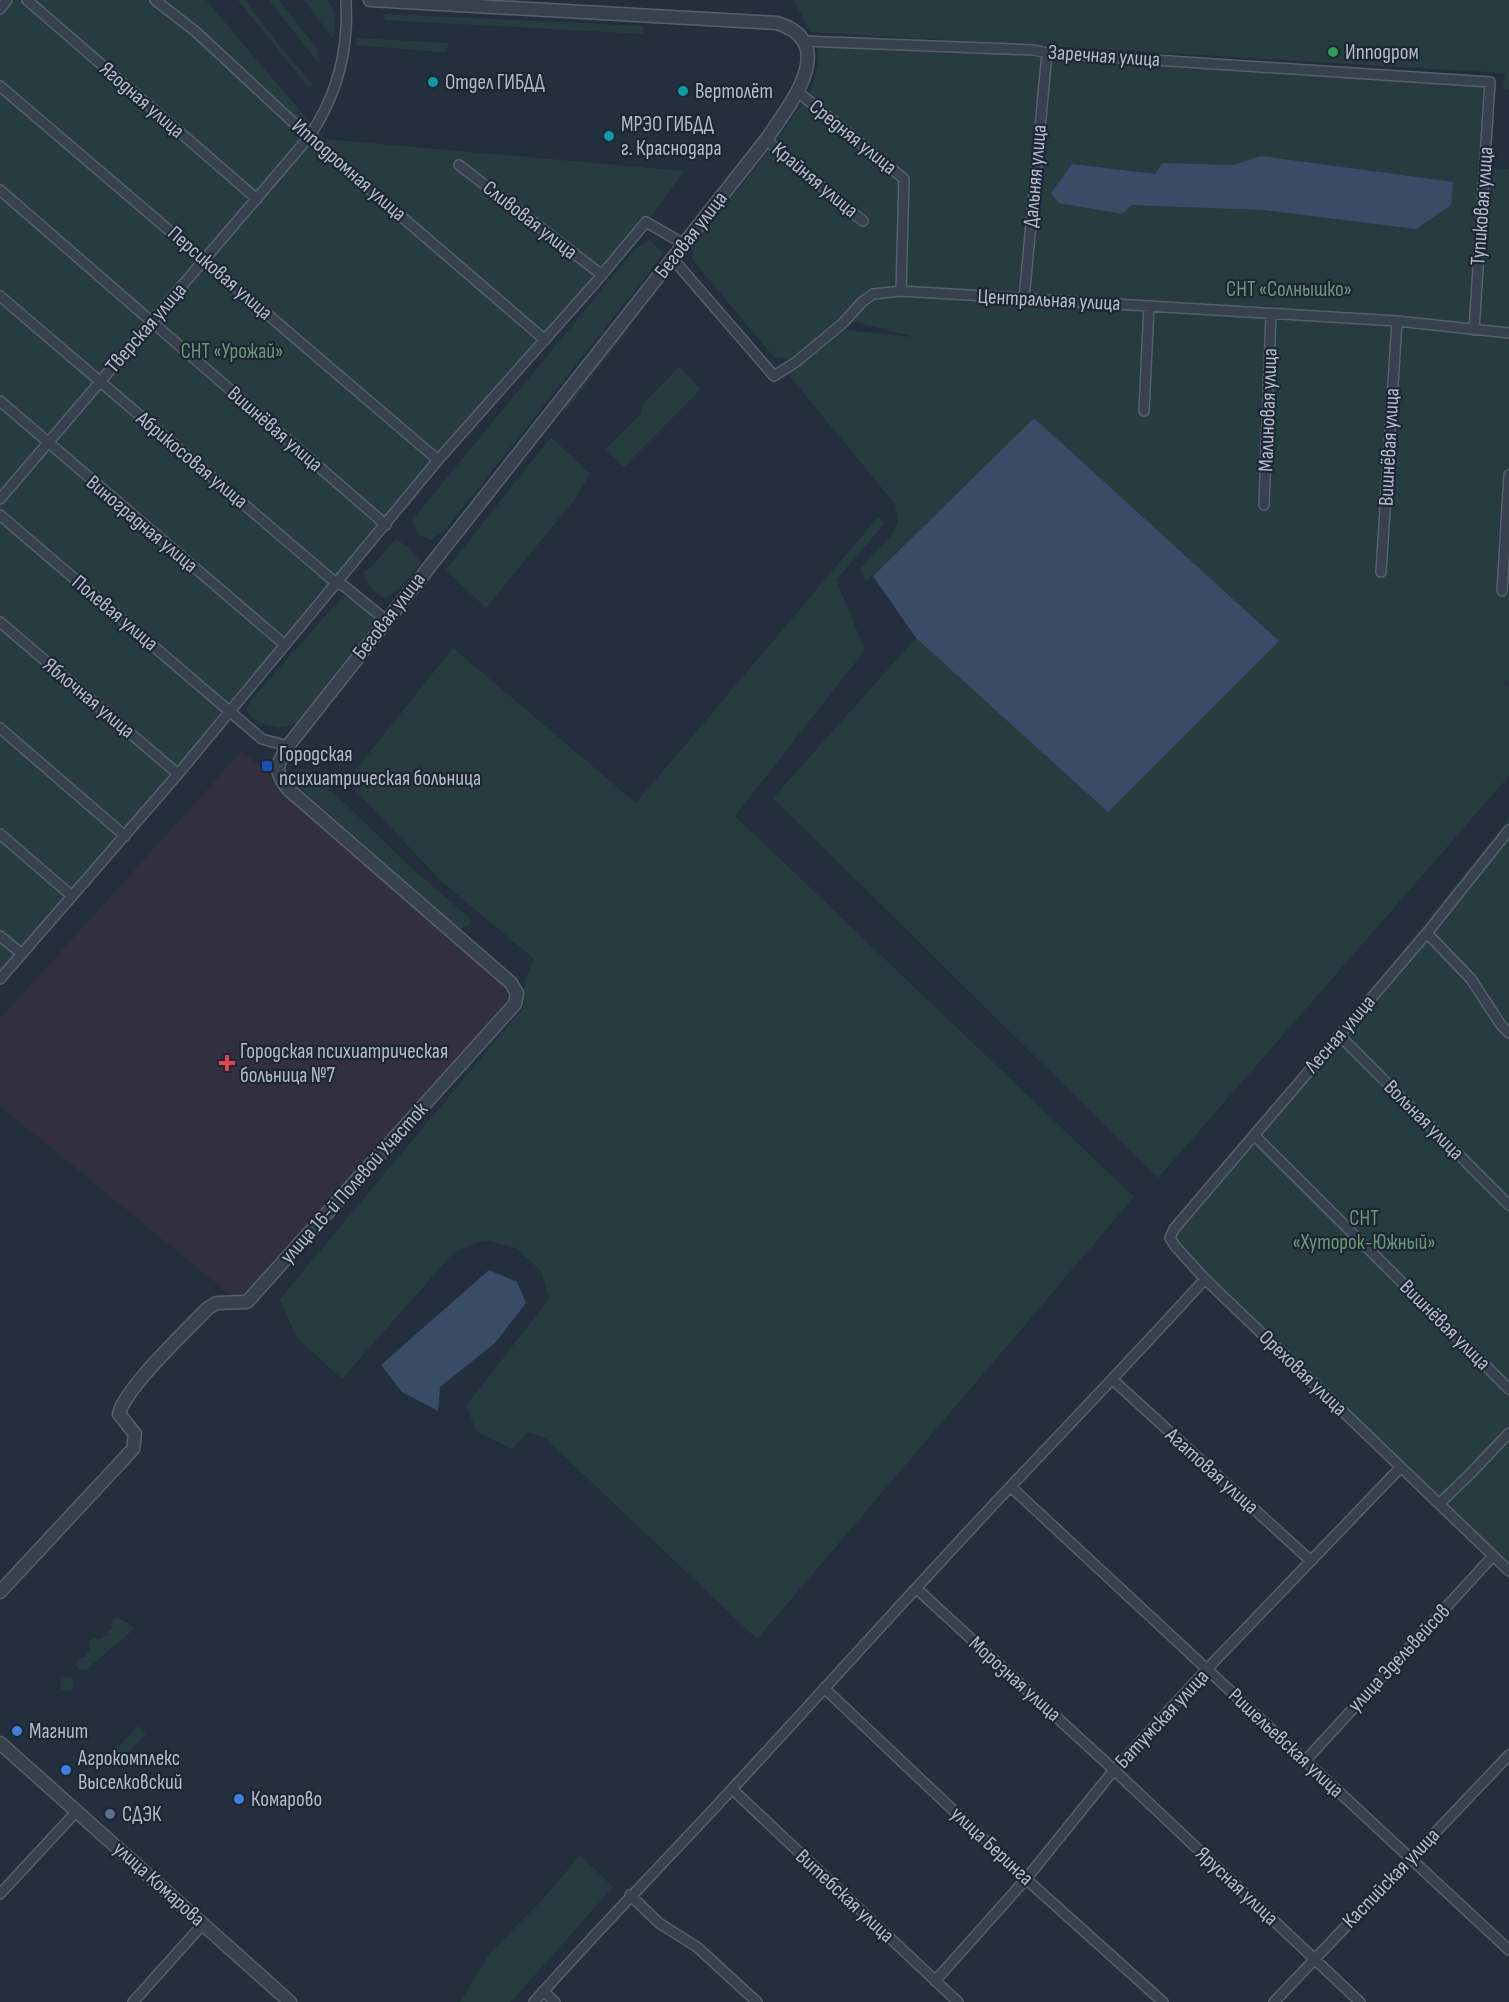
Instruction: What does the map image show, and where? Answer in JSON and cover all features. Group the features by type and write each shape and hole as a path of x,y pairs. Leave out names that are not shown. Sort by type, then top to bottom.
{"street":[{"path":"0,9 7,0"},
{"name":"Ягодная улица","path":"27,0 257,199"},
{"name":"Ипподромная улица","path":"155,0 195,31 312,132 545,340"},
{"name":"Тверская улица","path":"0,499 312,132 329,103 342,67 346,0"},
{"path":"370,0 777,23 786,26 803,41"},
{"name":"Заречная улица","path":"803,41 1035,50 1047,53 1490,82"},
{"name":"Беговая улица","path":"277,765 288,746 431,563 766,140 798,92 807,72 803,41"},
{"name":"Дальняя улица","path":"1024,299 1047,53"},
{"name":"Тупиковая улица","path":"1474,330 1490,82"},
{"name":"Персиковая улица","path":"0,86 438,460"},
{"name":"Средняя улица","path":"798,92 904,179 901,291"},
{"name":"Крайняя улица","path":"766,140 863,221"},
{"name":"Сливовая улица","path":"459,165 602,275"},
{"name":"Вишнёвая улица","path":"0,190 386,525"},
{"path":"0,979 178,774 438,460 602,275 645,222 684,244"},
{"name":"Центральная улица","path":"673,259 774,376 796,362 843,323 861,302 873,294 901,291 1397,321 1509,333"},
{"name":"Абрикосовая улица","path":"0,296 336,583 344,586 387,621"},
{"path":"1144,411 1149,306"},
{"name":"Малиновая улица","path":"1264,505 1271,314"},
{"name":"Вишнёвая улица","path":"1381,572 1397,321"},
{"name":"Виноградная улица","path":"0,401 285,645"},
{"path":"1502,591 1509,474"},
{"name":"Полевая улица","path":"0,515 262,739 288,746"},
{"name":"Яблочная улица","path":"0,622 178,774"},
{"path":"0,728 125,836"},
{"name":"улица 16-й Полевой Участок","path":"0,1592 134,1444 135,1434 119,1414 121,1405 137,1384 208,1308 217,1303 247,1302 514,1004 517,993 512,983 288,789 279,778 277,765"},
{"name":"Лесная улица","path":"1170,1238 1174,1229 1427,933 1509,831"},
{"path":"0,834 72,896"},
{"path":"1427,933 1471,979 1509,1033"},
{"path":"0,936 21,954"},
{"name":"Вольная улица","path":"1339,1035 1509,1205"},
{"name":"Вишнёвая улица","path":"1254,1135 1509,1389"},
{"name":"Ореховая улица","path":"1170,1238 1205,1279 1509,1571"},
{"path":"534,2002 630,1895 732,1789 1205,1279"},
{"name":"Агатовая улица","path":"1113,1380 1311,1561"},
{"path":"1439,1503 1509,1432"},
{"name":"Батумская улица","path":"935,1981 1026,1879 1114,1770 1207,1669 1401,1467"},
{"name":"Ришельевская улица","path":"1011,1487 1509,1950"},
{"name":"улица Эдельвейсов","path":"1305,1761 1493,1556"},
{"name":"Морозная улица","path":"917,1589 1114,1770"},
{"name":"улица Беринга","path":"824,1688 1026,1879 1163,2002"},
{"name":"улица Комарова","path":"0,1743 290,2002"},
{"name":"Каспийская улица","path":"1274,2002 1509,1755"},
{"name":"Ярусная улица","path":"1114,1770 1360,2002"},
{"name":"Витебская улица","path":"732,1789 958,2002"},
{"path":"0,1894 77,1811"},
{"path":"630,1895 659,1923 697,1947 757,2002"},
{"path":"134,2002 203,1924"},
{"path":"543,1991 555,2002"}],"shaded area":[{"name":"Городская психиатрическая больница №7","path":"242,751 510,990 511,997 251,1294 233,1297 0,1106 0,1019"}],"green space":[{"name":"СНТ «Урожай»","path":"2,0 206,0 324,139 684,171 647,222 0,981 0,2"},
{"path":"238,0 245,0 312,84 309,88"},
{"path":"269,0 279,0 317,49 319,61 316,60"},
{"path":"304,0 327,0 330,4 335,18 333,39"},
{"name":"Ипподром","path":"794,0 1509,0 1509,90 1503,88 1505,73 810,32"},
{"path":"384,14 643,26 643,34 385,20"},
{"path":"357,38 448,43 447,52 438,52 356,45"},
{"name":"СНТ «Солнышко»","path":"818,43 1031,52 1493,80 1489,168 1509,169 1509,683 1502,681 1509,688 1509,776 1158,1178 773,798 916,638 1108,811 1034,419 866,582 860,568 890,537 898,523 895,504 788,374 845,330 914,337 840,318 792,359 774,357 692,259 693,246 774,144 810,93 818,65"},
{"path":"649,240 663,252 658,261 445,530 431,540 419,535 412,520 636,248"},
{"path":"624,326 629,329 563,414 570,395"},
{"path":"679,367 701,389 624,467 606,449 640,415 642,405"},
{"path":"551,437 590,474 575,499 486,608 446,570"},
{"path":"878,517 885,523 836,580 865,650 735,816 1134,1197 757,1639 545,1438 528,1432 512,1449 477,1432 466,1406 549,1299 541,1271 516,1248 484,1240 453,1253 342,1379 297,1338 280,1299 523,1008 525,980 534,959 441,881 347,781 453,648 636,803"},
{"path":"396,539 410,549 421,563 399,589 385,599 371,588 363,573"},
{"path":"344,595 362,606 375,622 298,722 284,728 259,723 246,711 253,697"},
{"path":"300,769 310,770 416,872 472,920 469,925 460,929 301,789 296,774"},
{"name":"СНТ «Хуторок-Южный»","path":"1509,819 1509,1571 1205,1279 1171,1237"},
{"path":"117,1617 134,1629 87,1669 79,1670 75,1664 82,1657 86,1657 90,1649 89,1642 93,1638 100,1639 109,1636 108,1631 112,1628 111,1621"},
{"path":"64,1677 70,1677 74,1684 70,1691 64,1691 60,1687 60,1681"},
{"path":"138,1726 146,1734 117,1764 109,1756"},
{"path":"580,1855 613,1887 511,2002 460,2002 490,1953 545,1897"}],"water":[{"path":"1260,156 1453,182 1451,205 1416,229 1264,210 1131,205 1122,214 1059,203 1051,193 1072,164 1155,174 1163,163 1234,165"},
{"path":"1034,418 1279,641 1108,812 916,638 873,576"},
{"path":"489,1270 517,1282 526,1303 495,1343 440,1387 438,1411 402,1392 381,1365"}],"place":[{"name":"Ипподром","path":"1333,52"},
{"name":"Отдел ГИБДД","path":"433,82"},
{"name":"Вертолёт","path":"683,91"},
{"name":"МРЭО ГИБДД г. Краснодара","path":"609,136"},
{"name":"Городская психиатрическая больница","path":"267,766"},
{"name":"Городская психиатрическая больница №7","path":"227,1063"},
{"name":"Магнит","path":"17,1731"},
{"name":"Агрокомплекс Выселковский","path":"66,1770"},
{"name":"Комарово","path":"239,1799"},
{"name":"СДЭК","path":"110,1814"}]}
